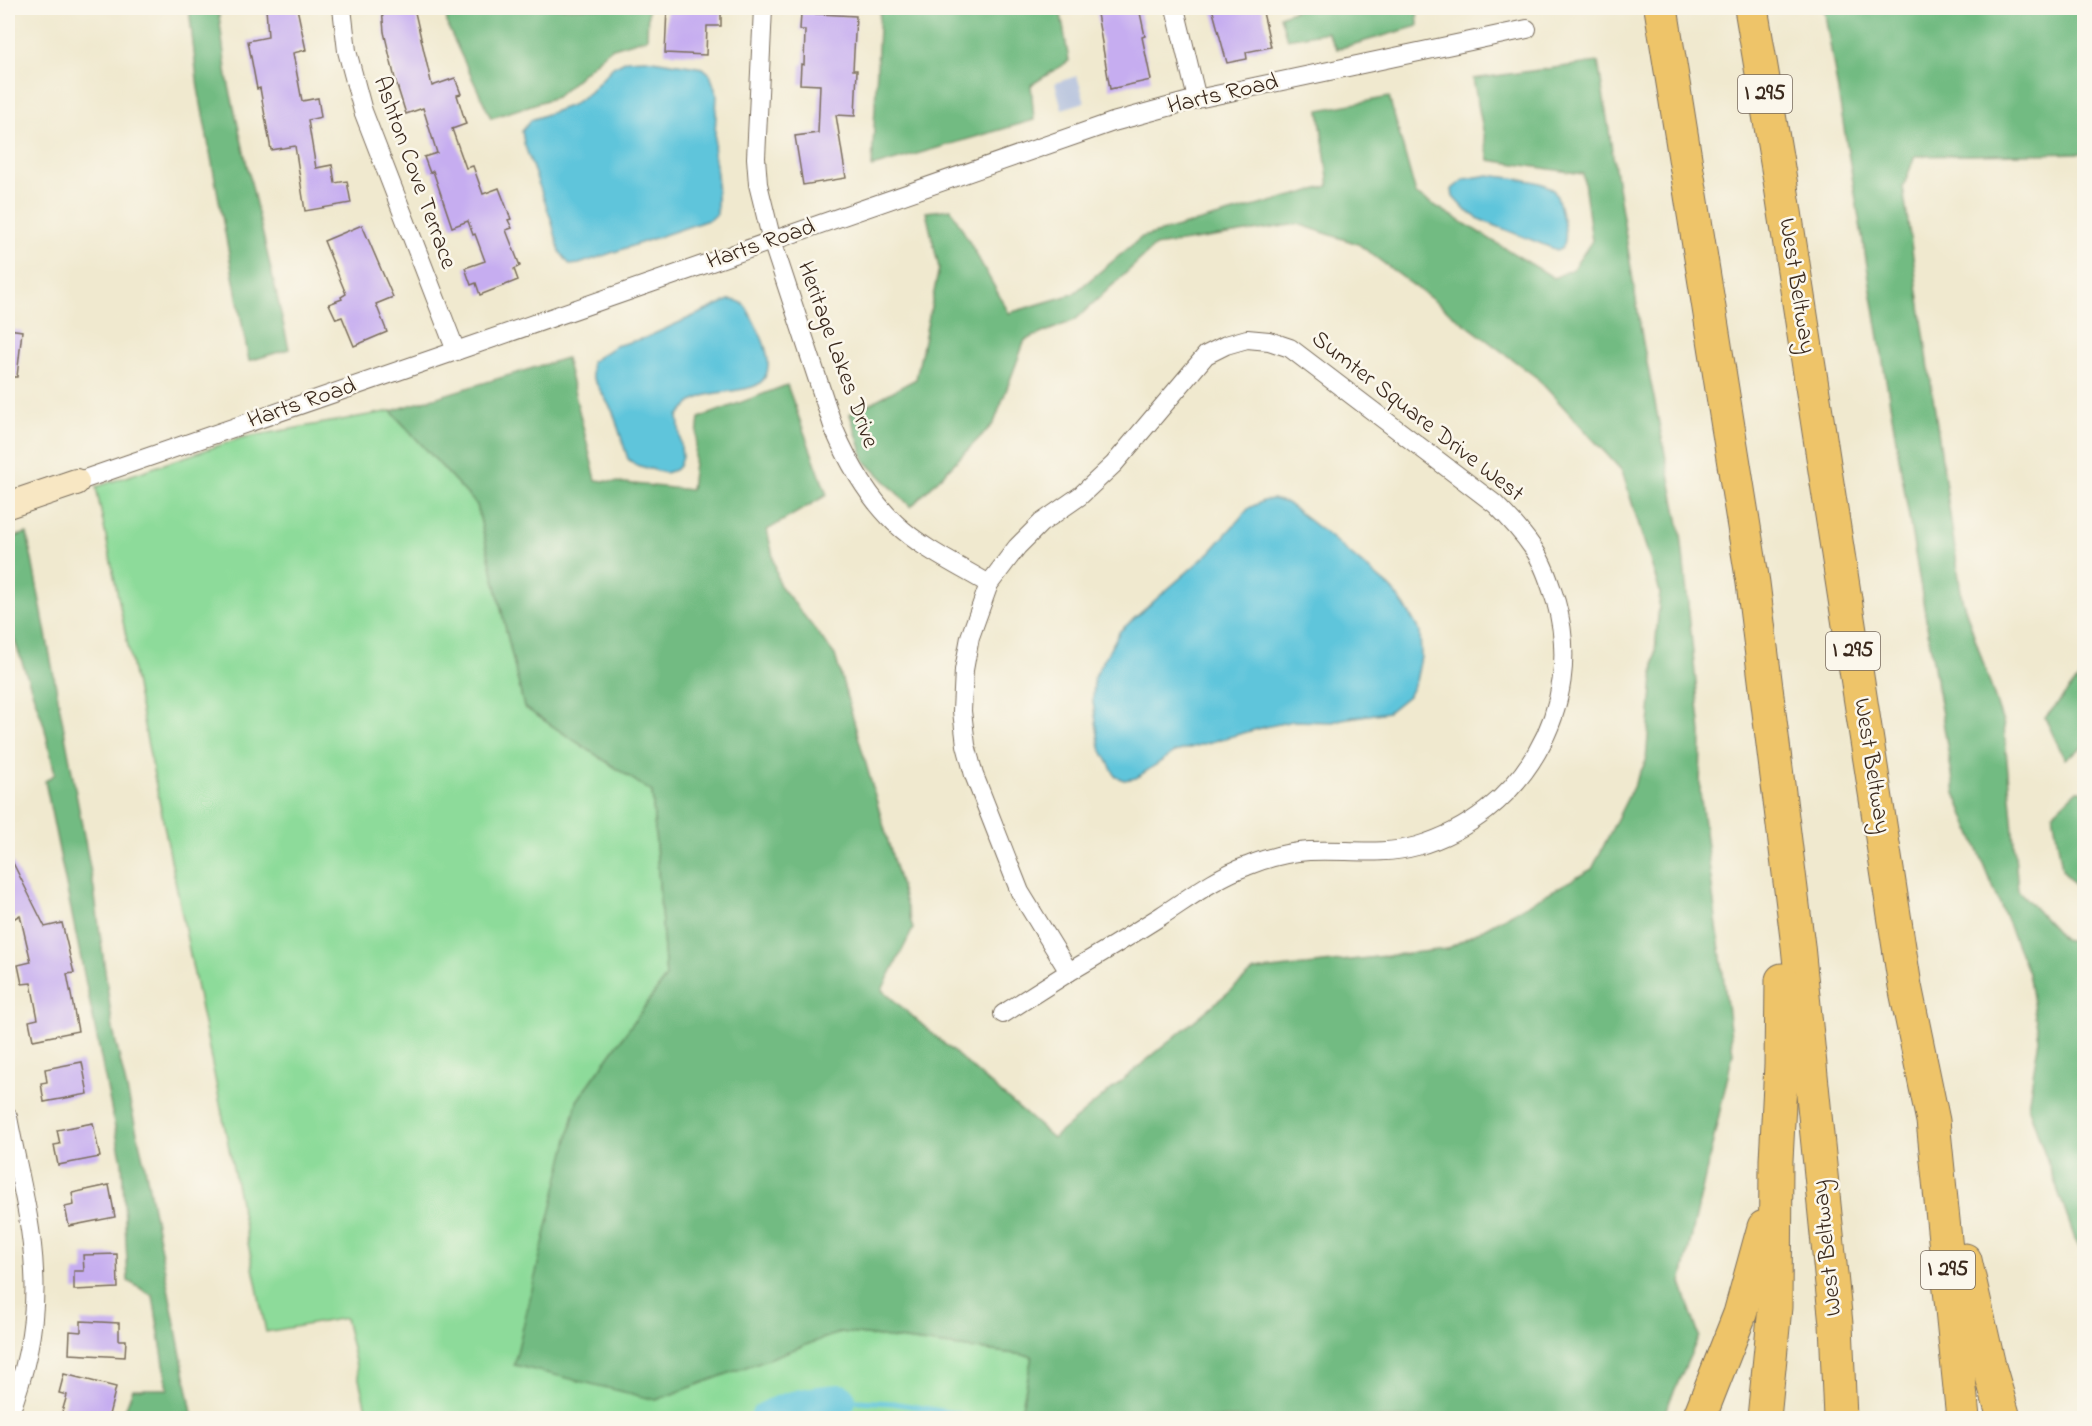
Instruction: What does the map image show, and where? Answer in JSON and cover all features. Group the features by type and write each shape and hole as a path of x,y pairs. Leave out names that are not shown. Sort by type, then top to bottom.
{"highway":[{"name":"West Beltway","path":"1662,8 1753,583 1798,946 1836,1324 1840,1419"},
{"name":"West Beltway","path":"1751,8 1784,203 1905,986 1933,1121 1963,1419"},
{"path":"1753,583 1773,817 1783,996 1776,1160 1775,1307 1764,1419"},
{"path":"1933,1121 1989,1366 2004,1419"},
{"path":"1699,1419 1740,1314 1767,1216 1776,1160"}],"street":[{"name":"Ashton Cove Terrace","path":"342,8 347,51 363,111 456,351"},
{"name":"Heritage Lakes Drive","path":"763,8 756,158 758,184 772,241 834,429 847,459 862,483 895,523 927,547 989,584"},
{"path":"1175,8 1197,99"},
{"name":"Harts Road","path":"8,505 1113,122 1197,99 1527,28"},
{"name":"Sumter Square Drive West","path":"1003,1014 1216,881 1244,867 1278,855 1309,851 1386,852 1417,846 1451,833 1484,814 1509,792 1532,762 1549,728 1560,693 1564,657 1561,620 1550,584 1534,550 1514,523 1495,504 1290,348 1269,341 1247,339 1226,345 1206,355 1114,464 1080,496 1041,523 1017,547 989,584 969,637 964,670 962,711 966,746 974,775 1020,892 1069,972"},
{"path":"8,1117 28,1221 34,1270 34,1310 29,1350 8,1419"}],"shaded area":[{"path":"1077,76 1085,102 1062,109 1055,83"}],"green space":[{"path":"189,8 218,8 227,77 289,349 249,361 198,88"},
{"path":"445,8 648,8 647,38 610,49 556,97 491,118 448,27"},
{"path":"880,8 1060,8 1069,61 1031,85 1034,120 872,167"},
{"path":"1301,8 1417,8 1418,26 1337,49 1327,32 1287,39 1280,16"},
{"path":"1824,8 2084,8 2084,153 1915,156 1903,187 1962,599 2004,726 2018,890 2063,939 2084,943 2084,1255 2075,1239 2028,1106 2039,1039 2028,973 1955,793"},
{"path":"1598,62 1643,343 1681,534 1701,733 1700,792 1733,1053 1681,1283 1699,1336 1662,1418 1020,1418 1032,1356 841,1332 656,1400 514,1365 577,1101 666,977 652,792 524,707 477,505 391,411 566,358 596,480 691,490 699,418 787,385 827,495 767,530 779,584 835,655 913,929 882,990 1053,1138 1254,971 1447,949 1592,869 1646,761 1660,592 1622,471 1536,377 1358,244 1298,224 1155,246 1075,320 1025,340 994,423 911,507 865,461 850,414 916,379 939,268 926,212 951,209 1009,313 1073,294 1142,237 1329,186 1319,110 1389,97 1416,194 1554,278 1573,269 1592,241 1583,174 1489,160 1473,79"},
{"path":"391,411 477,505 524,707 652,792 666,977 577,1101 656,1400 841,1332 1032,1356 1020,1418 368,1418 345,1318 266,1332 96,487 241,438"},
{"path":"27,533 94,889 113,1030 145,1167 193,1418 122,1418 133,1389 168,1389 153,1296 128,1281 122,1162 45,781 55,774 44,725 13,636 8,629 8,539"},
{"path":"2084,672 2084,746 2065,759 2045,718"},
{"path":"2077,790 2084,792 2084,897 2062,869 2053,813"}],"water":[{"path":"646,59 703,68 710,74 717,95 714,154 717,174 717,214 711,219 579,264 570,265 560,252 522,131 531,120 572,105 590,92 613,67 627,60"},
{"path":"1489,175 1541,183 1553,190 1559,202 1565,228 1562,248 1557,250 1481,220 1466,211 1453,197 1452,189 1465,179"},
{"path":"729,300 735,300 745,306 765,346 768,364 764,379 751,387 703,396 686,407 678,416 682,457 675,470 665,473 636,465 628,459 613,412 592,376 591,362 615,346 645,338"},
{"path":"1273,499 1287,503 1394,591 1420,632 1421,657 1416,681 1409,695 1388,712 1333,722 1293,721 1265,727 1175,752 1136,778 1124,780 1116,777 1100,747 1093,702 1094,678 1120,631 1210,552 1249,508"}],"building":[{"path":"266,8 297,8 306,50 293,53 302,101 318,98 321,117 308,120 316,168 332,165 335,183 347,181 351,203 305,211 295,146 271,150 260,88 257,89 248,41 268,37"},
{"path":"382,8 414,8 432,86 455,78 461,94 457,95 466,124 452,129 466,168 473,166 483,194 499,188 511,219 508,220 512,228 506,230 520,266 514,269 518,280 480,295 476,283 471,285 465,268 485,261 468,221 452,227 433,171 430,173 424,157 437,153 423,108 406,114 384,32"},
{"path":"667,8 721,8 721,26 707,26 706,55 665,53"},
{"path":"1096,8 1139,8 1145,36 1142,37 1151,80 1110,89"},
{"path":"1212,8 1262,8 1271,47 1246,52 1247,59 1227,63"},
{"path":"801,13 856,16 853,70 857,70 855,116 836,115 846,178 803,185 795,136 818,133 820,85 800,84 801,64 804,65 805,30 800,30"},
{"path":"362,225 393,297 376,304 387,332 354,346 342,317 336,319 329,304 342,299 341,297 346,294 324,241"},
{"path":"8,329 22,331 17,377 8,377"},
{"path":"8,853 45,927 62,923 74,973 67,974 78,1031 33,1040 29,1021 38,1019 31,983 22,984 18,965 31,962 20,915 8,922"},
{"path":"82,1062 88,1094 44,1102 41,1083 47,1082 45,1069"},
{"path":"93,1123 100,1157 58,1165 54,1145 60,1144 57,1130"},
{"path":"109,1185 115,1217 69,1226 65,1207 74,1205 72,1193"},
{"path":"117,1254 118,1288 74,1290 74,1271 84,1271 83,1255"},
{"path":"81,1321 119,1323 119,1340 126,1340 125,1357 69,1354 70,1331 81,1332"},
{"path":"64,1374 116,1387 108,1419 60,1419 67,1395 59,1393"}],"waterway":[{"path":"840,1400 893,1403 960,1414 966,1418"},
{"path":"766,1418 802,1405 840,1400"}]}
